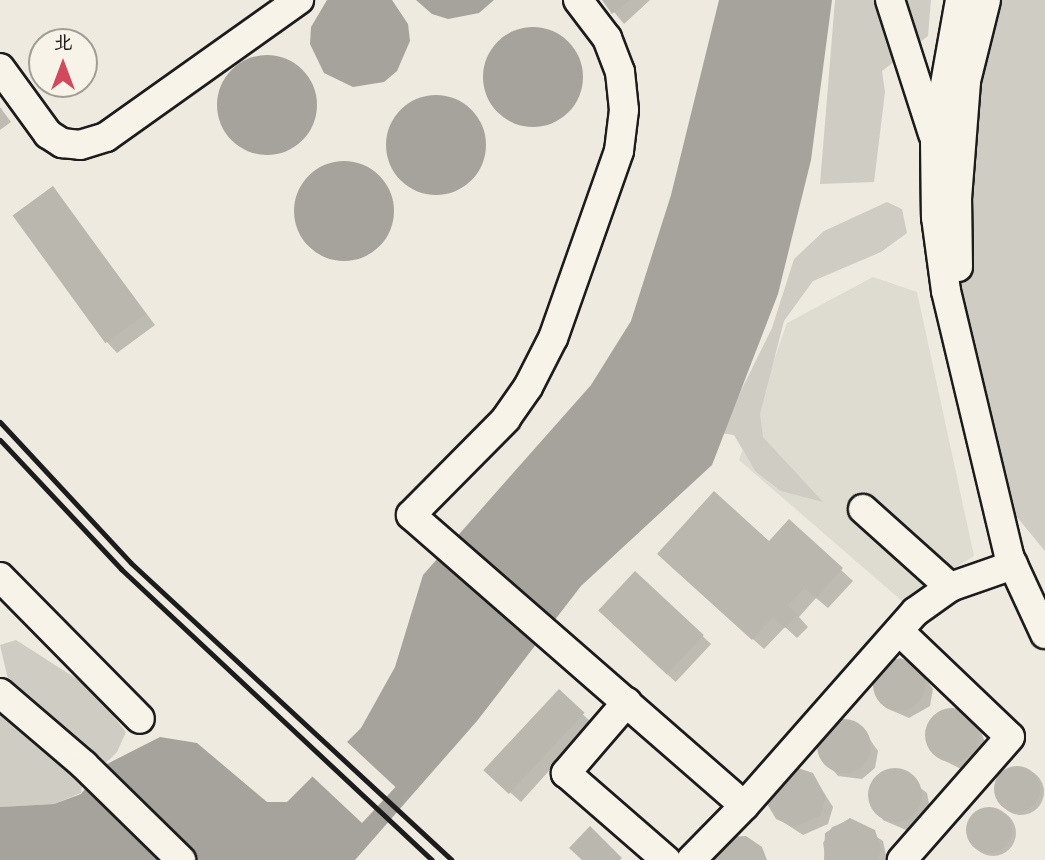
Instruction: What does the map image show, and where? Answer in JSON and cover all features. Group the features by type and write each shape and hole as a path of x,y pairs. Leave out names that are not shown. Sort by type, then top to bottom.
{"street":[{"path":"0,68 48,134 62,142 80,145 106,137 299,0"},
{"path":"578,0 607,38 620,72 624,110 619,151 553,338 528,387 506,419 411,515 553,636 744,806"},
{"path":"890,0 935,140"},
{"path":"960,0 935,140 936,217 964,368 1013,565 1045,634"},
{"path":"964,368 958,305 960,142 966,81 986,0"},
{"path":"863,509 950,587"},
{"path":"691,860 744,806 899,631 950,587 1013,565"},
{"path":"0,577 141,719"},
{"path":"899,631 1010,737 902,860"},
{"path":"0,693 84,765 181,860"},
{"path":"627,702 566,773 666,860"}],"shaded area":[{"path":"327,0 392,0 408,24 410,41 397,71 384,82 353,87 324,73 310,44 311,27"},
{"path":"416,0 494,0 479,13 448,19 432,14"},
{"path":"719,0 832,0 811,160 778,294 712,465 581,586 477,721 355,860 0,860 0,807 54,804 81,794 103,766 160,737 197,743 267,802 287,802 361,728 395,667 423,575 591,385 631,321 671,195"},
{"path":"835,0 931,0 928,36 882,71 885,92 874,182 820,184"},
{"path":"947,0 1045,0 1045,551 1006,504 930,188 934,60"},
{"path":"533,27 552,31 568,42 579,58 583,77 579,96 568,112 552,123 533,127 514,123 498,112 487,96 483,77 487,58 498,42 514,31"},
{"path":"267,55 286,59 302,70 313,86 317,105 313,124 302,140 286,151 267,155 248,151 232,140 221,124 217,105 221,86 232,70 248,59"},
{"path":"436,95 455,99 471,110 482,126 486,145 482,164 471,180 455,191 436,195 417,191 401,180 390,164 386,145 390,126 401,110 417,99"},
{"path":"344,161 363,165 379,176 390,192 394,211 390,230 379,246 363,257 344,261 325,257 309,246 298,230 294,211 298,192 309,176 325,165"},
{"path":"887,202 902,209 907,233 881,252 813,281 784,321 760,414 763,437 823,502 781,491 756,472 734,435 720,433 772,328 794,259 824,231"},
{"path":"873,277 917,292 974,556 902,601 739,460 787,323"},
{"path":"16,640 91,688 126,732 117,752 82,787 81,793 54,804 0,807 0,704 17,718 0,645"}],"pier":[{"path":"345,740 395,787 362,823 312,776"}],"building":[{"path":"602,0 630,0 612,14"},
{"path":"53,186 146,314 105,343 13,215"},
{"path":"714,491 769,541 789,519 843,568 816,598 804,588 788,606 798,615 785,628 773,617 752,640 657,554"},
{"path":"635,571 704,635 667,675 598,610"},
{"path":"899,659 918,666 925,685 918,704 899,711 880,704 873,685 880,666"},
{"path":"559,689 585,713 509,794 483,770"},
{"path":"952,708 971,716 979,735 971,754 952,762 933,754 925,735 933,716"},
{"path":"844,719 863,727 871,746 863,765 844,773 825,765 817,746 825,727"},
{"path":"1017,766 1033,773 1040,789 1033,805 1017,812 1001,805 994,789 1001,773"},
{"path":"795,767 813,773 826,797 820,816 794,827 776,819 766,802"},
{"path":"895,768 914,776 922,795 914,814 895,822 876,814 868,795 876,776"},
{"path":"989,807 1005,814 1012,830 1005,846 989,853 973,846 966,830 973,814"},
{"path":"850,818 875,830 881,849 878,860 824,860 825,833"},
{"path":"590,826 622,858 620,860 582,860 569,848"},
{"path":"746,836 762,847 767,860 708,860 727,837"}],"railway":[{"path":"0,422 131,563 452,860"},
{"path":"0,440 121,569 432,860"}]}
